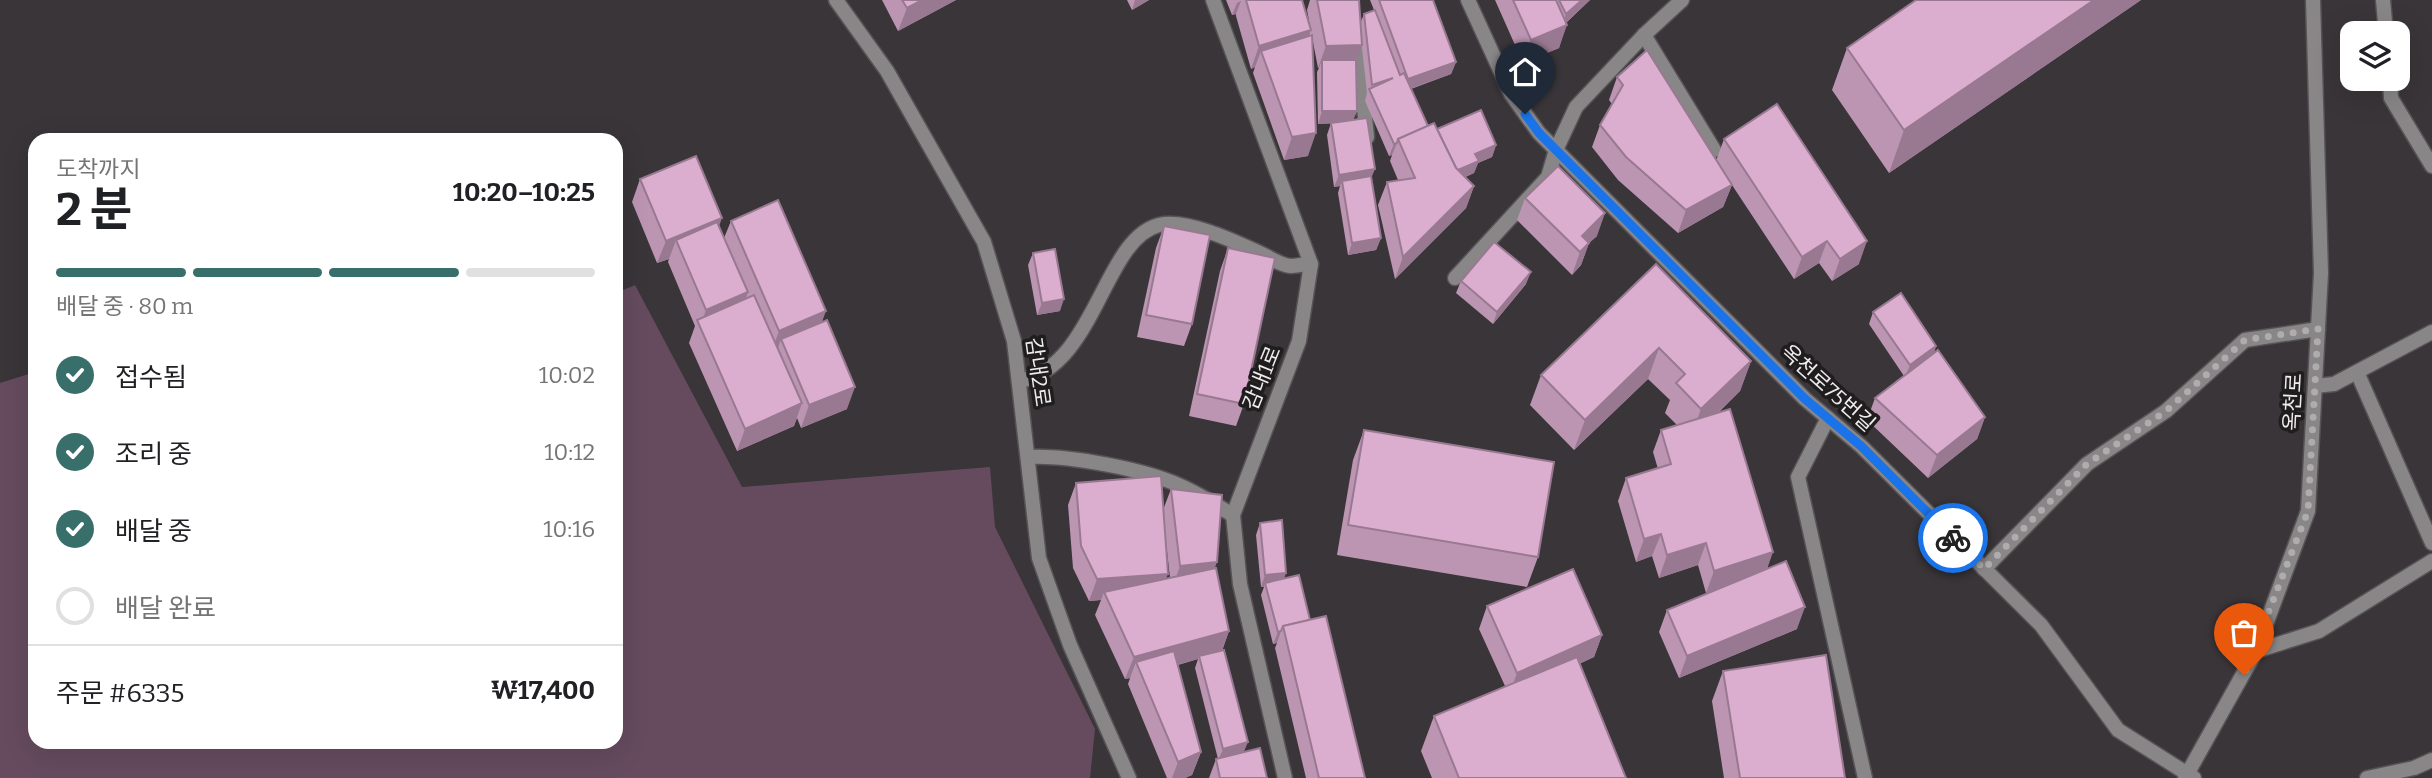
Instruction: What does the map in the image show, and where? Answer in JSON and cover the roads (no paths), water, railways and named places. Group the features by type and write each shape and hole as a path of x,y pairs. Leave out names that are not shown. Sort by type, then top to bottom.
{"street":[{"name":"감내2로","path":"836,0 887,71 984,242 1014,341 1039,558 1070,645 1129,778"},
{"name":"감내1로","path":"1213,0 1311,264 1299,341 1233,514 1240,584 1285,778"},
{"path":"1347,0 1356,29 1368,147"},
{"name":"옥천로75번길","path":"1468,0 1511,94 1539,133 2041,625 2118,730 2189,776"},
{"path":"1455,278 1548,177 1556,150 1576,107 1644,35 1682,0"},
{"name":"옥천로","path":"2189,776 2256,651 2308,511 2321,273 2312,0"},
{"path":"2383,0 2385,21"},
{"path":"1644,35 1714,150"},
{"path":"2391,91 2391,98 2432,166"},
{"path":"1019,382 1036,378 1071,349 1118,264 1143,230 1162,224 1198,228 1288,266 1311,264"},
{"path":"1984,569 2087,464 2166,411 2245,340 2318,329"},
{"path":"2315,386 2333,384 2432,332"},
{"path":"2357,372 2432,543"},
{"path":"1828,418 1798,477 1865,778"},
{"path":"1028,457 1049,456 1143,473 1180,485 1233,514"},
{"path":"2256,651 2319,631 2432,561"},
{"path":"2367,778 2414,768 2432,760"}]}
